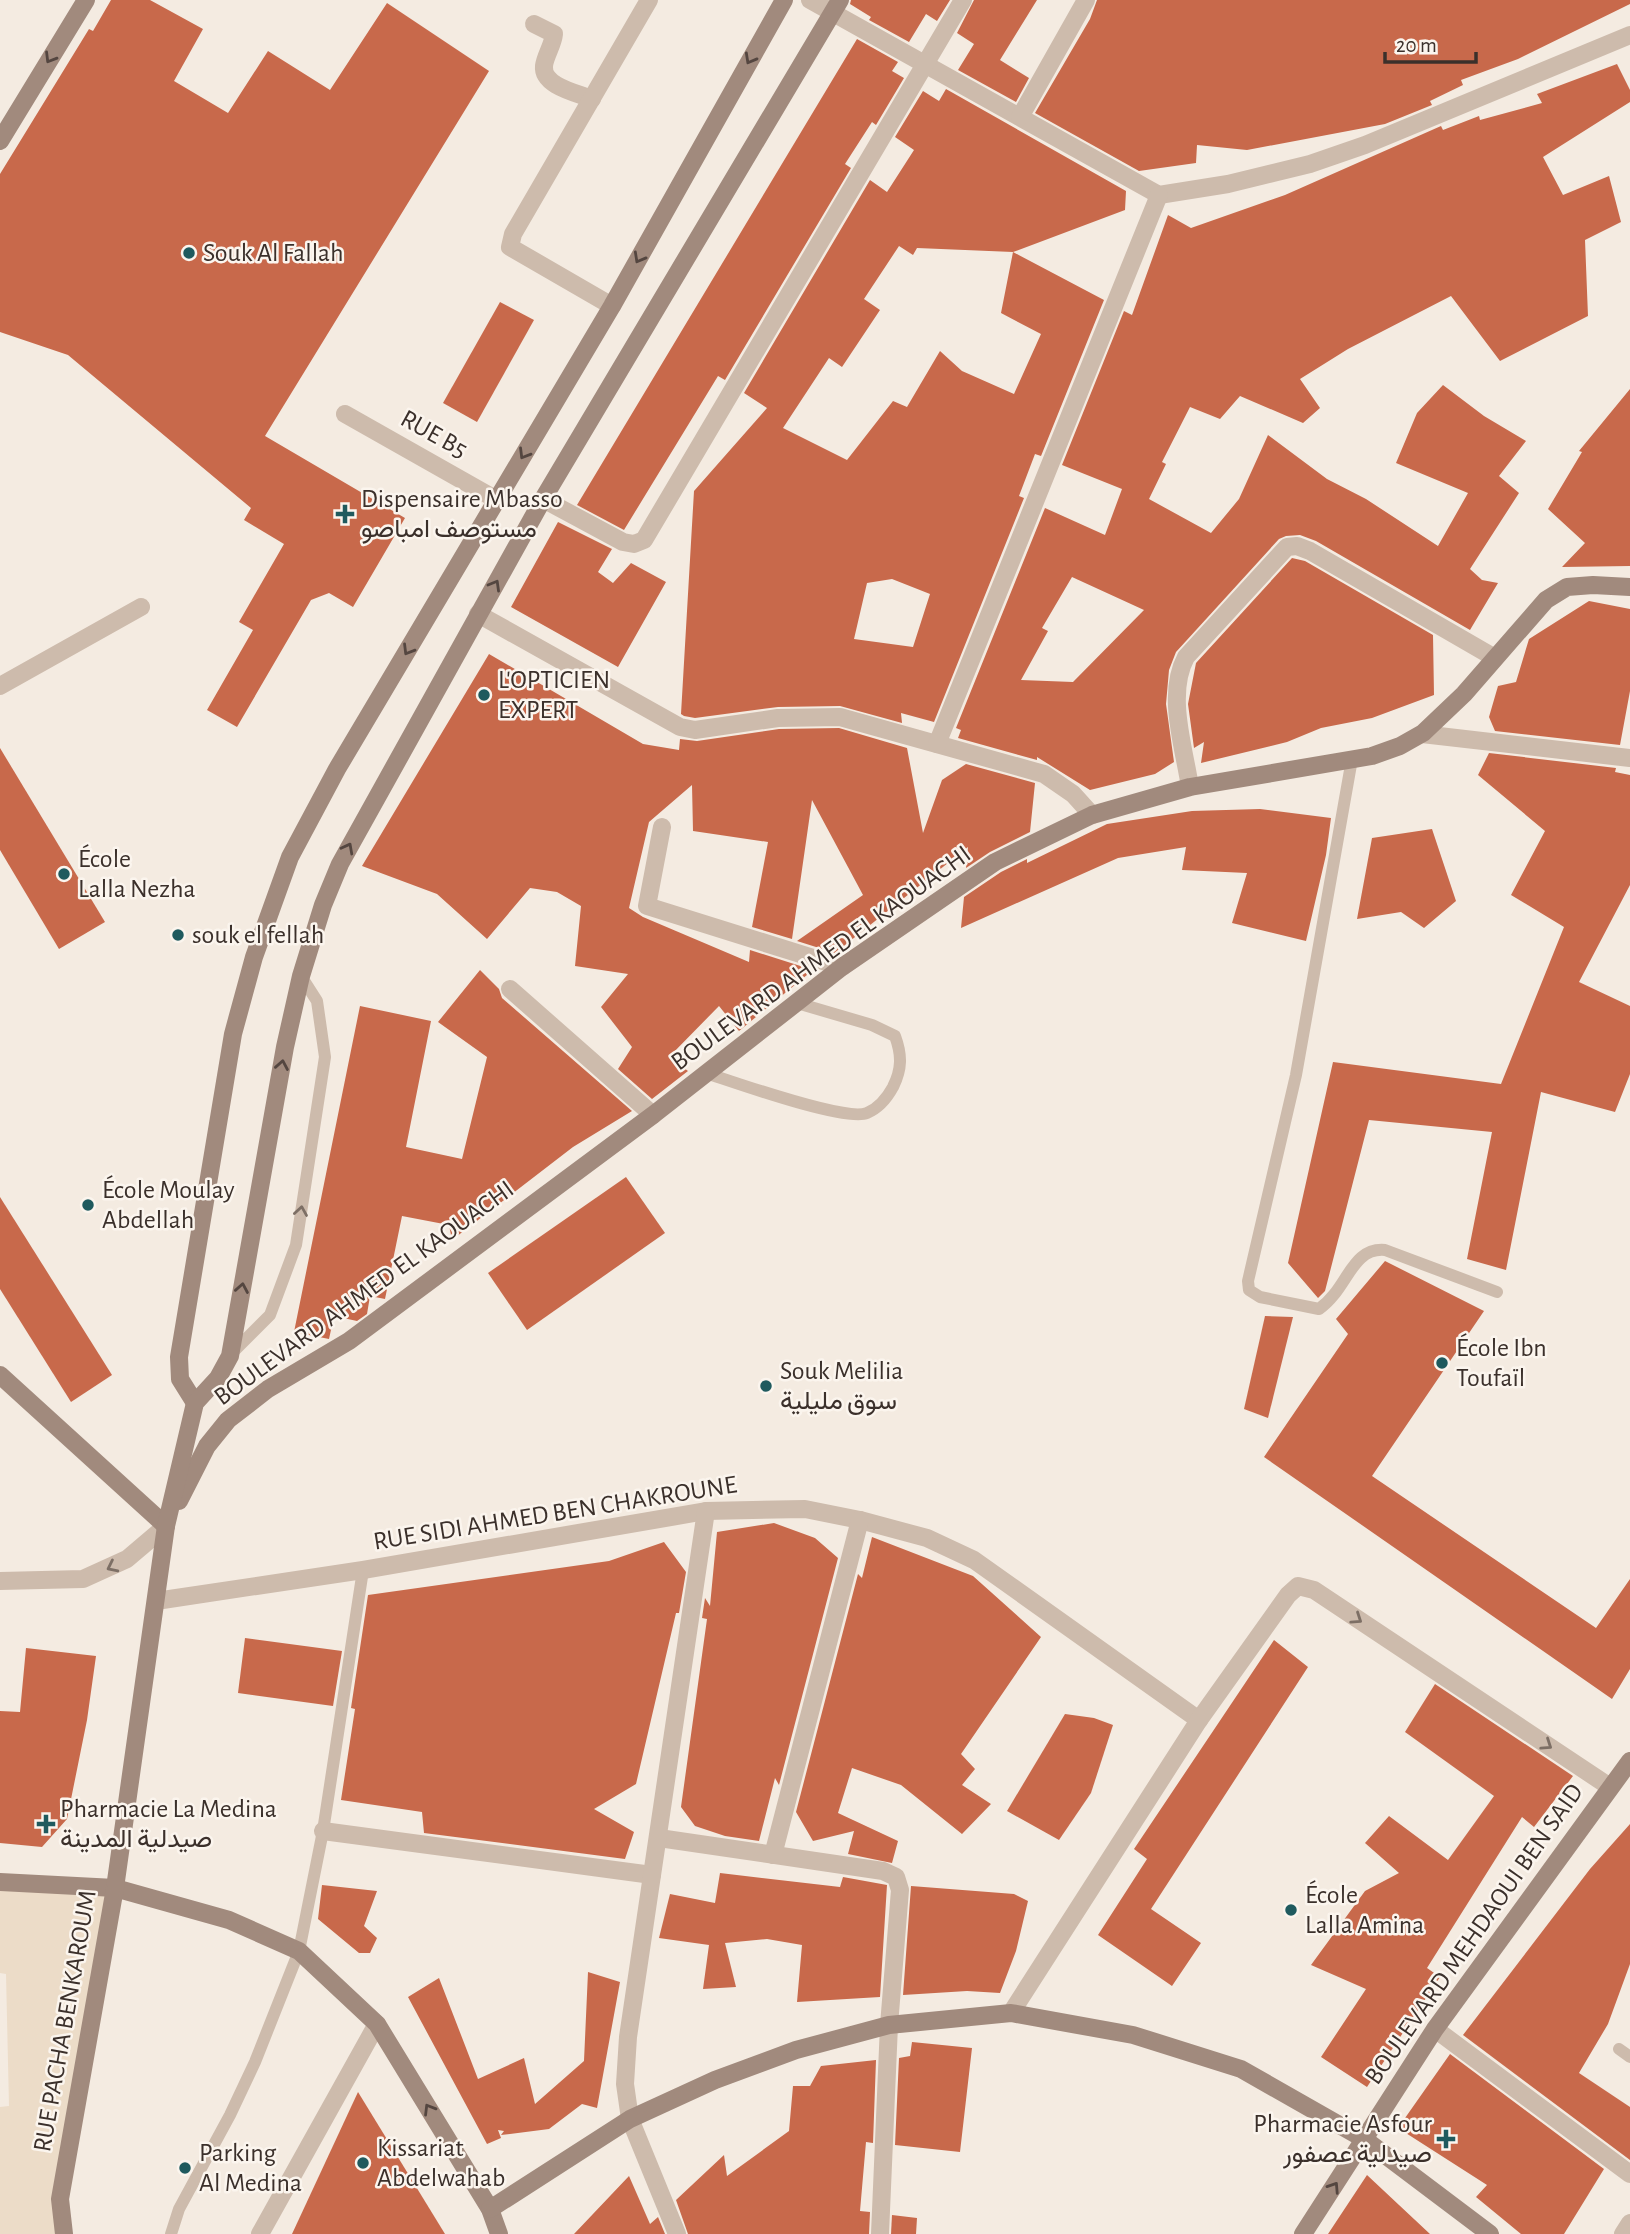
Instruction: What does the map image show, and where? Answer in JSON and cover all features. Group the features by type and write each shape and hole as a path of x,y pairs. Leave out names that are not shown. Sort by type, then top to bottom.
{"street":[{"path":"0,141 86,0"},
{"path":"612,306 510,247 513,234 649,0"},
{"path":"195,1403 180,1379 179,1357 233,1034 272,900 316,806 612,306 784,0"},
{"path":"810,0 837,6 926,64 1159,195 1228,184 1310,164 1365,145 1630,36"},
{"path":"543,499 623,542 634,544 644,540 963,0"},
{"path":"1020,117 1086,0"},
{"path":"0,1581 83,1578 127,1559 166,1526 195,1403 218,1378 230,1356 285,1046 301,976 323,905 340,864 543,499 837,6"},
{"path":"534,24 554,34 544,66 545,76 552,82 592,99"},
{"path":"937,744 1159,195"},
{"name":"RUE B5","path":"345,414 497,500"},
{"path":"1190,787 1177,696 1180,669 1186,657 1287,547 1297,546 1310,551 1495,658"},
{"name":"BOULEVARD AHMED EL KAOUACHI","path":"166,1526 207,1447 228,1420 268,1389 349,1341 653,1115 842,967 995,862 1092,815 1190,787 1352,759 1400,746 1422,734 1464,694 1546,600 1567,587 1630,587"},
{"path":"0,686 141,607"},
{"path":"478,614 680,727 695,730 823,716 847,719 1044,774 1073,794 1092,815"},
{"path":"1422,734 1630,758"},
{"path":"662,827 647,900 648,906 653,910 842,967"},
{"path":"510,989 653,1115"},
{"path":"0,1374 166,1526"},
{"name":"RUE SIDI AHMED BEN CHAKROUNE","path":"156,1601 363,1570 706,1511 782,1507 860,1520 926,1538 974,1560 1199,1720"},
{"path":"677,2234 629,2119 625,2084 628,2037 706,1511"},
{"path":"773,1855 860,1520"},
{"name":"RUE PACHA BENKAROUM","path":"64,2234 60,2199 115,1888 166,1526"},
{"path":"1011,2013 1199,1720 1288,1595 1298,1586 1314,1590 1611,1787"},
{"name":"BOULEVARD MEHDAOUI BEN SAID","path":"1303,2234 1435,2029 1611,1787 1628,1769"},
{"path":"323,1831 652,1875"},
{"path":"659,1838 883,1871 896,1877 900,1890 889,2025 880,2234"},
{"path":"0,1882 115,1888 229,1920 299,1951 377,2024 490,2209 499,2234"},
{"path":"490,2209 629,2119 715,2080 796,2050 889,2025 1011,2013 1133,2035 1189,2050 1241,2069 1364,2139 1490,2234"},
{"path":"260,2234 377,2024"},
{"path":"1435,2029 1630,2175"},
{"path":"1623,2234 1630,2223"}],"lane":[{"path":"1352,759 1296,1075 1248,1281 1250,1290 1260,1297 1319,1309 1340,1291 1362,1254 1371,1249 1385,1250 1497,1292"},
{"path":"230,1356 270,1315 296,1245 325,1057 317,1001 301,976"},
{"path":"706,1073 834,1112 865,1114 882,1104 894,1085 902,1056 895,1036 872,1025 797,1003"},
{"path":"171,2234 179,2209 230,2115 255,2062 299,1951 323,1831 363,1570"}],"shaded area":[{"path":"0,1882 115,1888 60,2198 64,2234 0,2234 0,2107 9,2106 6,1974 0,1973"}],"building":[{"name":"Souk Al Fallah","path":"111,0 150,0 203,29 174,81 228,113 268,51 330,90 387,3 489,71 265,436 405,518 353,607 329,593 311,600 237,727 207,710 253,630 239,622 284,544 244,520 251,508 68,355 0,332 0,174 89,29 93,31"},
{"path":"851,0 950,0 937,21 926,14 909,42 869,20 871,17 850,4"},
{"path":"974,0 1037,0 1000,60 1029,78 1016,102 958,70 974,44 957,33"},
{"path":"1097,0 1630,0 1630,4 1518,59 1461,80 1463,85 1430,101 1432,105 1385,124 1247,150 1197,145 1196,163 1139,171 1035,113 1090,19"},
{"path":"857,39 898,62 892,71 904,78 876,125 872,122 845,164 851,168 725,380 718,376 624,530 577,505"},
{"path":"1617,64 1630,90 1630,102 1543,157 1563,195 1609,176 1621,222 1585,240 1588,316 1500,361 1451,296 1348,349 1300,379 1320,408 1303,423 1240,396 1220,419 1190,407 1162,462 1166,464 1149,499 1211,533 1239,499 1268,435 1327,479 1366,499 1438,546 1468,493 1396,463 1417,413 1443,385 1484,416 1526,441 1499,476 1519,493 1470,569 1482,580 1498,583 1470,630 1316,541 1300,535 1286,536 1279,539 1176,652 1169,670 1166,704 1174,762 1155,774 1090,790 1037,757 1037,760 958,738 961,730 956,728 1045,508 1105,535 1122,489 1062,465 1124,311 1132,315 1168,215 1191,228 1285,195 1441,126 1443,130 1479,116 1480,120 1542,103 1537,94","holes":["1072,577 1144,610 1073,682 1021,680 1048,631 1042,628"]},
{"path":"946,89 1126,191 1125,210 1013,252 1104,300 1041,456 1035,454 1019,496 1024,498 934,722 901,713 902,723 840,706 778,707 695,718 684,716 681,714 694,491 767,408 744,393 870,180 887,192 914,150 895,137 923,91 939,101","holes":["899,246 913,255 917,248 1013,252 1001,313 1041,334 1014,394 962,371 940,351 907,407 893,401 847,460 783,428 829,358 842,367 880,310 864,299","892,579 930,594 913,647 854,639 867,583"]},
{"path":"500,302 534,320 477,422 443,403"},
{"path":"1630,389 1630,566 1562,567 1585,543 1548,509 1582,452 1579,451"},
{"path":"558,522 612,549 598,572 613,583 631,563 666,582 618,667 511,607"},
{"path":"1292,558 1305,561 1433,635 1434,695 1372,718 1321,728 1287,742 1201,763 1204,742 1194,748 1188,704 1196,663"},
{"path":"1589,601 1630,609 1630,691 1620,745 1495,731 1489,717 1498,686 1516,682 1529,639"},
{"path":"489,654 643,744 679,750 680,739 697,741 779,729 839,728 907,748 923,833 942,780 966,764 1035,783 1030,832 990,852 966,868 968,847 835,953 797,941 863,895 812,800 792,939 752,927 768,842 693,831 692,785 649,822 629,908 643,917 749,962 750,950 813,970 739,1031 719,1006 669,1057 688,1071 652,1099 618,1069 632,1047 601,1007 628,974 575,966 581,906 557,892 530,888 487,939 437,894 362,866"},
{"path":"0,748 105,922 59,949 0,850"},
{"path":"1489,753 1616,768 1615,772 1630,775 1630,885 1579,982 1630,1006 1630,1074 1615,1112 1541,1092 1506,1270 1467,1259 1492,1132 1369,1120 1325,1291 1318,1298 1288,1263 1333,1062 1501,1084 1564,927 1511,895 1545,831 1478,775"},
{"path":"1260,809 1331,818 1326,855 1306,941 1232,923 1247,873 1182,870 1186,847 1118,858 961,928 964,897 1001,872 1027,859 1027,863 1107,824 1192,811"},
{"path":"1432,829 1456,901 1424,928 1401,912 1357,919 1372,838"},
{"path":"480,970 499,989 502,998 632,1111 573,1147 452,1240 449,1225 402,1216 385,1299 370,1296 367,1314 357,1321 334,1316 329,1339 294,1332 360,1006 431,1021 406,1147 462,1159 487,1057 438,1022"},
{"path":"626,1177 665,1233 527,1330 488,1273"},
{"path":"0,1197 112,1375 71,1402 0,1289"},
{"path":"1385,1261 1484,1311 1372,1476 1596,1628 1630,1579 1630,1669 1612,1699 1264,1457 1348,1334 1336,1319"},
{"path":"1265,1316 1293,1317 1268,1418 1244,1409"},
{"path":"774,1523 815,1538 838,1558 779,1785 775,1778 759,1841 725,1836 695,1826 681,1807 707,1619 702,1618 705,1598 710,1606 717,1532"},
{"path":"872,1537 973,1576 1041,1637 961,1754 975,1769 962,1785 991,1804 962,1834 901,1785 852,1768 838,1813 898,1841 892,1863 848,1854 854,1831 813,1841 796,1812 858,1574 862,1578"},
{"path":"664,1542 686,1572 679,1613 676,1613 636,1784 594,1809 634,1832 625,1859 424,1833 422,1812 341,1800 368,1595 609,1561"},
{"path":"245,1638 342,1651 333,1706 238,1693"},
{"path":"1274,1640 1308,1667 1151,1909 1201,1943 1172,1986 1098,1935 1147,1859 1134,1849"},
{"path":"26,1648 96,1656 87,1720 67,1819 42,1847 0,1843 0,1711 20,1712"},
{"path":"1435,1684 1573,1776 1534,1827 1522,1817 1427,1968 1440,1977 1367,2087 1321,2057 1366,1989 1311,1965 1365,1891 1399,1873 1365,1843 1389,1816 1448,1860 1494,1796 1405,1732"},
{"path":"1065,1714 1094,1718 1113,1725 1091,1793 1059,1840 1007,1811"},
{"path":"1630,1824 1630,1964 1608,2024 1579,2073 1630,2107 1630,2160 1463,2035 1590,1869"},
{"path":"720,1873 840,1887 843,1877 887,1885 880,1997 797,2002 802,1945 767,1939 725,1943 736,1987 703,1989 709,1945 659,1938 670,1894 715,1903"},
{"path":"322,1885 377,1891 364,1926 377,1938 370,1953 359,1953 318,1919"},
{"path":"911,1886 1014,1894 1028,1901 1016,1951 1000,1993 967,1991 903,1995"},
{"path":"588,1972 620,1982 597,2108 582,2104 549,2129 501,2135 504,2131 498,2130 501,2138 487,2144 408,1997 439,1978 478,2079 524,2058 535,2104 584,2061"},
{"path":"912,2042 972,2048 960,2152 895,2145 899,2058 910,2056"},
{"path":"1450,2054 1604,2169 1564,2234 1521,2234 1476,2197 1487,2185 1398,2128"},
{"path":"876,2060 873,2143 866,2142 860,2211 870,2212 869,2234 688,2234 676,2200 724,2155 727,2176 789,2131 793,2086 810,2086 821,2066"},
{"name":"Kissariat Abdelwahab","path":"358,2092 445,2234 292,2234"},
{"path":"1367,2175 1399,2205 1430,2234 1328,2234"},
{"path":"629,2176 650,2224 658,2217 665,2234 574,2234"},
{"path":"892,2215 917,2218 916,2234 891,2234"}],"place":[{"name":"Souk Al Fallah","path":"189,253"},
{"name":"Dispensaire Mbasso مستوصف امباصو","path":"345,514"},
{"name":"L'OPTICIEN EXPERT","path":"484,695"},
{"name":"École Lalla Nezha","path":"64,874"},
{"name":"souk el fellah","path":"178,935"},
{"name":"École Moulay Abdellah","path":"88,1205"},
{"name":"École Ibn Toufaïl","path":"1442,1363"},
{"name":"Souk Melilia سوق مليلية","path":"766,1386"},
{"name":"Pharmacie La Medina صيدلية المدينة","path":"46,1824"},
{"name":"École Lalla Amina","path":"1291,1910"},
{"name":"Pharmacie Asfour صيدلية عصفور","path":"1446,2139"},
{"name":"Kissariat Abdelwahab","path":"363,2163"},
{"name":"Parking Al Medina","path":"185,2168"}]}
